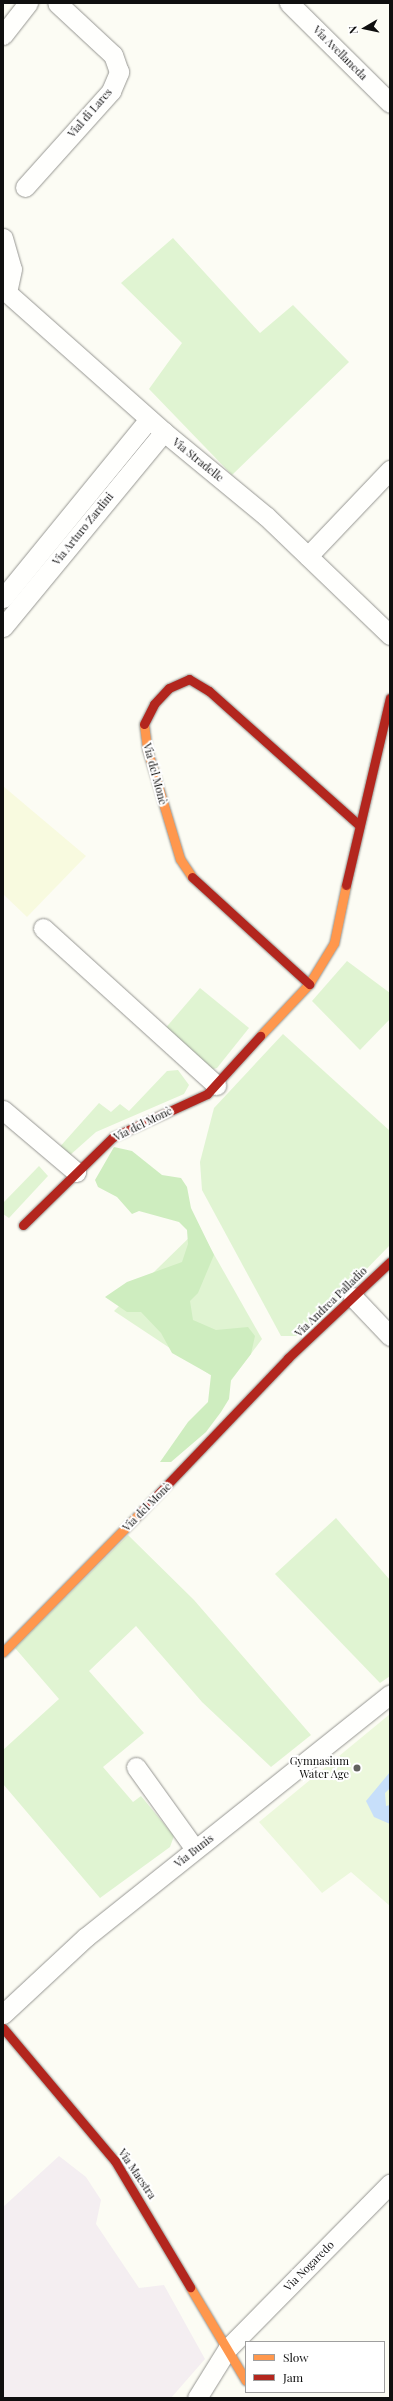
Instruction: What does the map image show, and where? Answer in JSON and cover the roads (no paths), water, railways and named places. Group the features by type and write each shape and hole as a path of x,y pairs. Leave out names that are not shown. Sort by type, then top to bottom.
{"street":[{"path":"3,35 28,3"},
{"name":"Vial di Lares","path":"25,187 111,91 120,72 113,55 56,3"},
{"name":"Via Avellaneda","path":"289,3 390,103"},
{"path":"3,238 12,269 5,290"},
{"name":"Via Stradelle","path":"5,290 164,432 308,556 390,635"},
{"name":"Via Arturo Zardini","path":"3,598 149,418"},
{"name":"Via Arturo Zardini","path":"3,627 164,432"},
{"path":"308,556 390,470"},
{"name":"Via del Monè","path":"309,984 191,876 180,860 146,749 143,725 154,704 169,688 189,680 208,691 359,825"},
{"name":"Via del Monè","path":"23,1225 113,1137 207,1094 309,984 334,943 359,825 390,698"},
{"path":"44,928 216,1085"},
{"path":"3,1110 76,1172"},
{"name":"Via Andrea Palladio","path":"288,1358 390,1262"},
{"path":"353,1297 390,1336"},
{"name":"Via del Monè","path":"3,1652 230,1422 288,1358"},
{"name":"Via Bunis","path":"3,2014 86,1937 390,1694"},
{"path":"136,1767 195,1850"},
{"name":"Via Maestra","path":"3,2028 115,2161 228,2348 245,2379"},
{"name":"Via Nogaredo","path":"196,2398 228,2348 390,2184"}],"water":[{"path":"390,1772 390,1788 385,1793 386,1806 390,1805 390,1824 374,1817 366,1801"}],"place":[{"name":"Gymnasium Water Age","path":"357,1768"}]}
